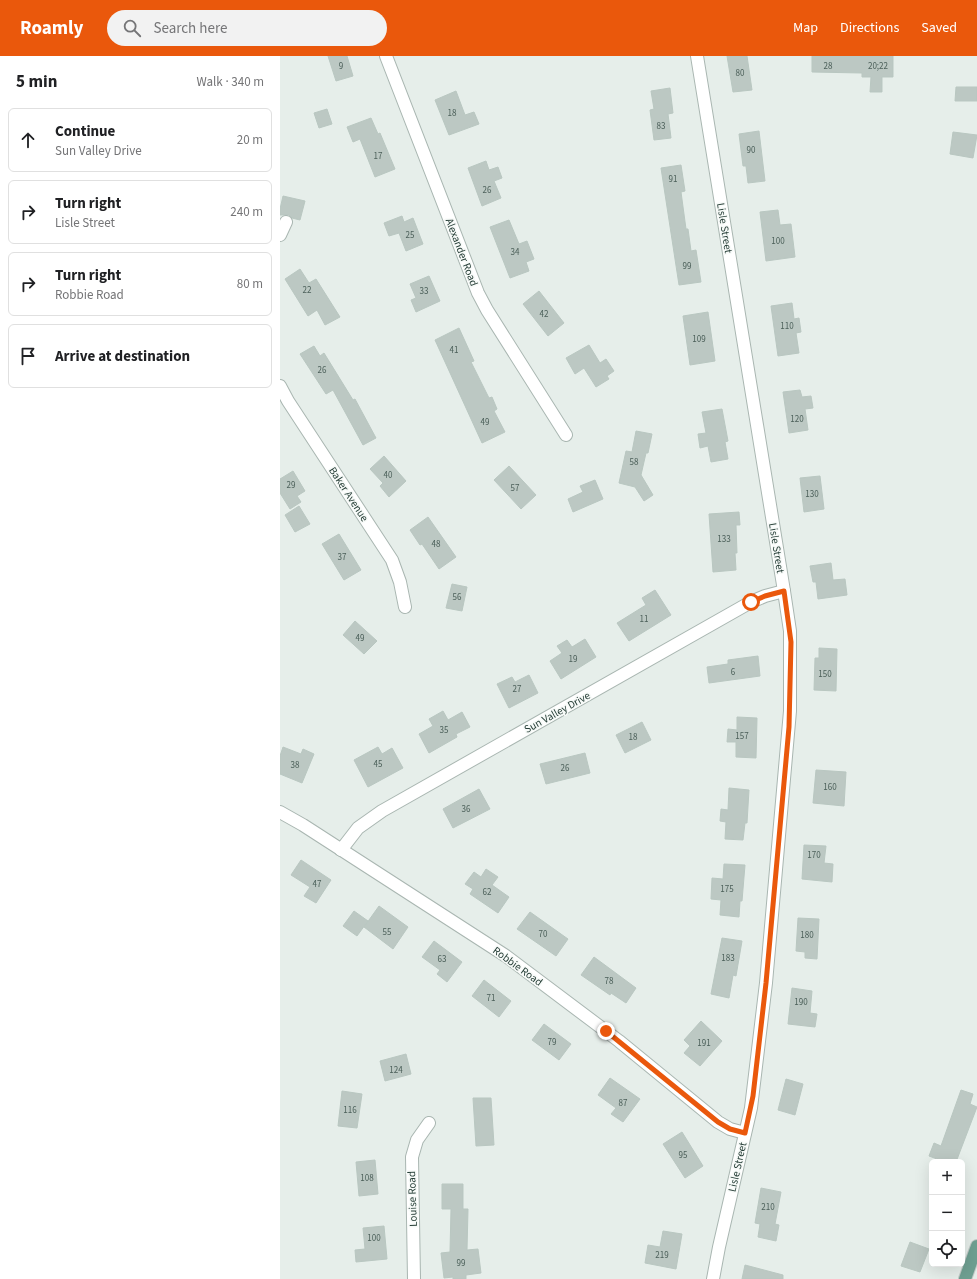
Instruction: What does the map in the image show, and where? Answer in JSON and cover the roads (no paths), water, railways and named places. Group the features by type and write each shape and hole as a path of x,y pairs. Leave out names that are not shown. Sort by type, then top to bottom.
{"main road":[{"path":"965,1279 977,1246"}],"street":[{"name":"Alexander Road","path":"386,56 478,293 487,310 566,435"},
{"name":"Lisle Street","path":"697,56 791,642 789,727 766,983 753,1096 713,1279"},
{"path":"280,235 286,222"},
{"name":"Baker Avenue","path":"280,386 288,401 392,560 400,582 404,607"},
{"name":"Sun Valley Drive","path":"341,850 358,828 382,811 751,602 765,596 784,591"},
{"name":"Robbie Road","path":"280,812 303,825 506,956 619,1041 718,1122 730,1129 745,1133"},
{"name":"Louise Road","path":"414,1279 412,1157 417,1140 429,1123"}]}
